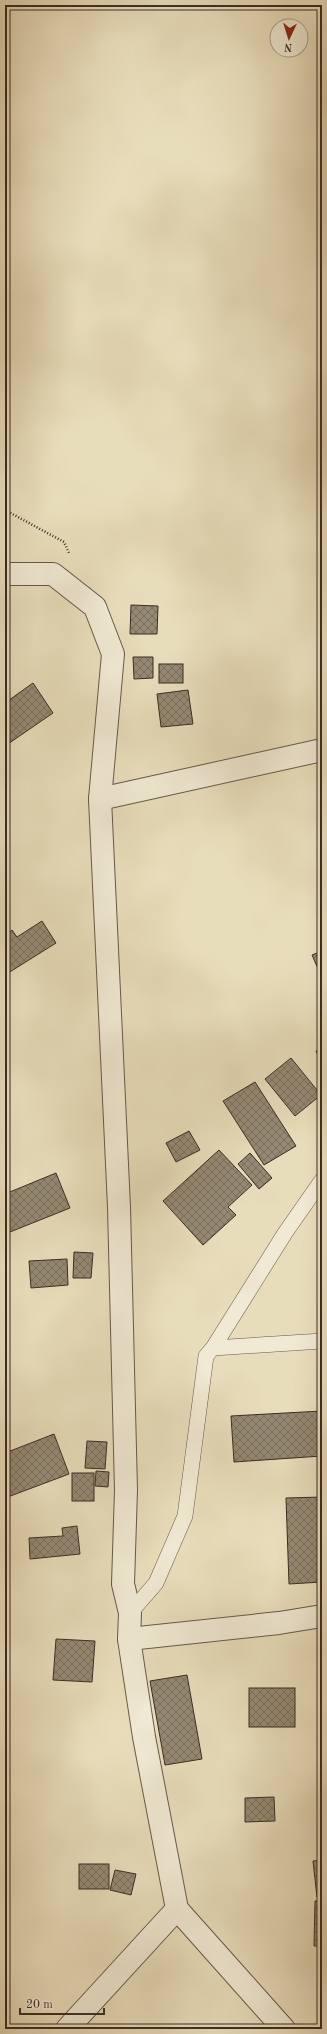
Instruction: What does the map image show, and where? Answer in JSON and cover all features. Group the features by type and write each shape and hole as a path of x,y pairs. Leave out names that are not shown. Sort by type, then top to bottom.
{"street":[{"path":"5,574 53,574 95,607 112,654 100,799 119,1207 126,1490 122,1584 130,1613 130,1639 144,1736 177,1909 284,2029"},
{"path":"100,799 322,750"},
{"path":"130,1639 279,1623 322,1616"},
{"path":"67,2029 177,1909"}],"lane":[{"path":"130,1613 156,1583 185,1516 206,1356 213,1348 286,1233 322,1180"},
{"path":"213,1348 322,1341"}],"building":[{"path":"131,605 158,606 157,634 130,634"},
{"path":"133,657 153,657 153,678 134,679"},
{"path":"159,664 183,664 183,683 159,683"},
{"path":"33,683 53,713 5,746 5,703"},
{"path":"188,690 193,724 161,727 157,694"},
{"path":"42,921 56,943 5,975 5,935 12,930 17,937"},
{"path":"322,951 322,969 319,971 312,955"},
{"path":"322,1049 322,1063 316,1051"},
{"path":"291,1058 321,1095 295,1116 265,1079"},
{"path":"255,1082 296,1146 264,1165 223,1101"},
{"path":"189,1131 200,1150 176,1162 166,1143"},
{"path":"219,1150 252,1185 228,1207 236,1215 203,1245 163,1201"},
{"path":"250,1153 272,1178 259,1189 238,1164"},
{"path":"56,1173 70,1208 5,1234 5,1194"},
{"path":"74,1252 93,1253 91,1278 73,1278"},
{"path":"67,1259 68,1285 31,1288 29,1261"},
{"path":"322,1411 322,1456 234,1462 231,1416"},
{"path":"54,1434 69,1474 5,1498 5,1453"},
{"path":"87,1441 107,1442 105,1469 85,1468"},
{"path":"96,1471 109,1472 108,1487 95,1486"},
{"path":"72,1473 94,1473 94,1501 72,1501"},
{"path":"322,1497 322,1582 289,1584 286,1498"},
{"path":"77,1526 80,1554 30,1559 29,1538 63,1536 62,1528"},
{"path":"56,1639 95,1641 92,1682 53,1680"},
{"path":"187,1675 202,1759 165,1765 150,1681"},
{"path":"249,1688 295,1688 295,1727 249,1727"},
{"path":"274,1797 275,1821 245,1822 245,1798"},
{"path":"322,1860 322,1897 317,1897 313,1861"},
{"path":"79,1864 109,1864 109,1889 79,1889"},
{"path":"115,1870 136,1874 131,1895 110,1890"},
{"path":"315,1901 322,1901 322,1946 314,1946"}]}
